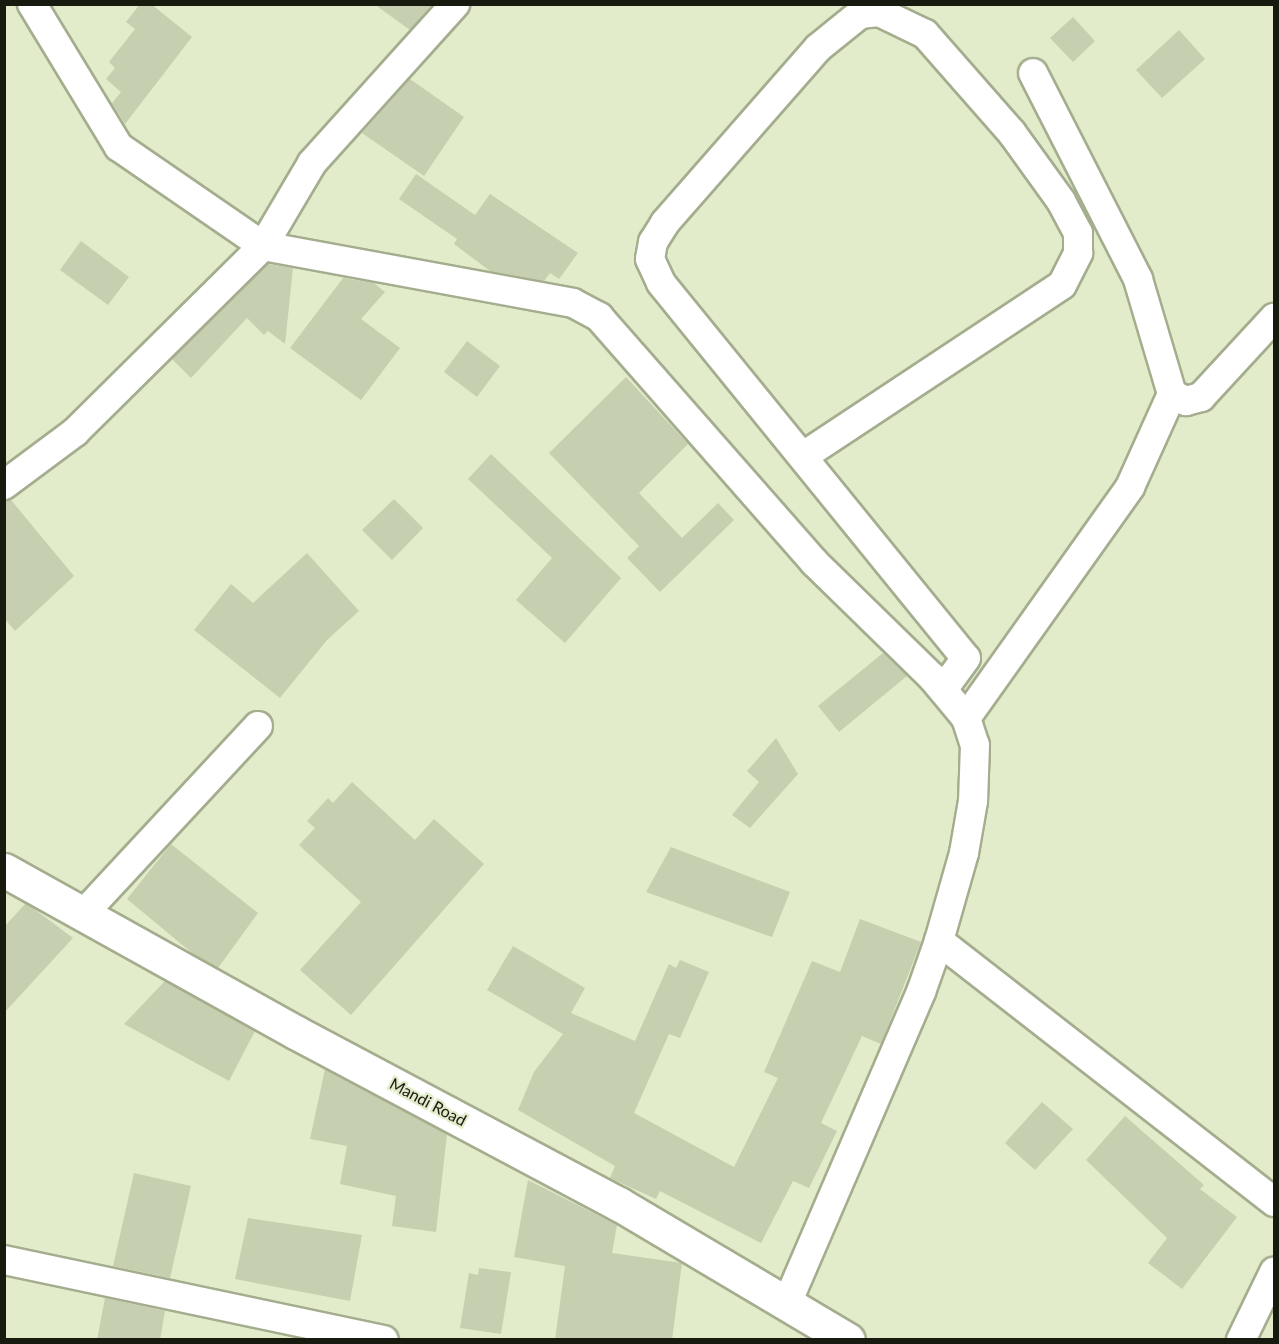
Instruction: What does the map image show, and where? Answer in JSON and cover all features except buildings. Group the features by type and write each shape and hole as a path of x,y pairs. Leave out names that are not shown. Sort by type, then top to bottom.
{"street":[{"path":"32,4 119,147 263,246 362,261 586,309 599,317 814,562 943,690 966,718 975,745 974,801 939,941 921,992 788,1301"},
{"path":"4,485 75,432 263,246 312,163 455,4"},
{"path":"805,455 1062,285 1078,253 1078,232 1061,201 1012,133 925,34 879,12 860,14 818,48 652,242 650,259 661,283 805,455 966,658 943,690"},
{"path":"966,718 1130,487 1172,394 1138,279 1033,73"},
{"path":"1172,394 1186,401 1201,397 1275,318"},
{"path":"85,912 258,726"},
{"name":"Mandi Road","path":"4,870 85,912 297,1033 619,1204 788,1301 848,1340"},
{"path":"939,941 1275,1202"},
{"path":"4,1260 384,1340"},
{"path":"1241,1340 1275,1272"}]}
